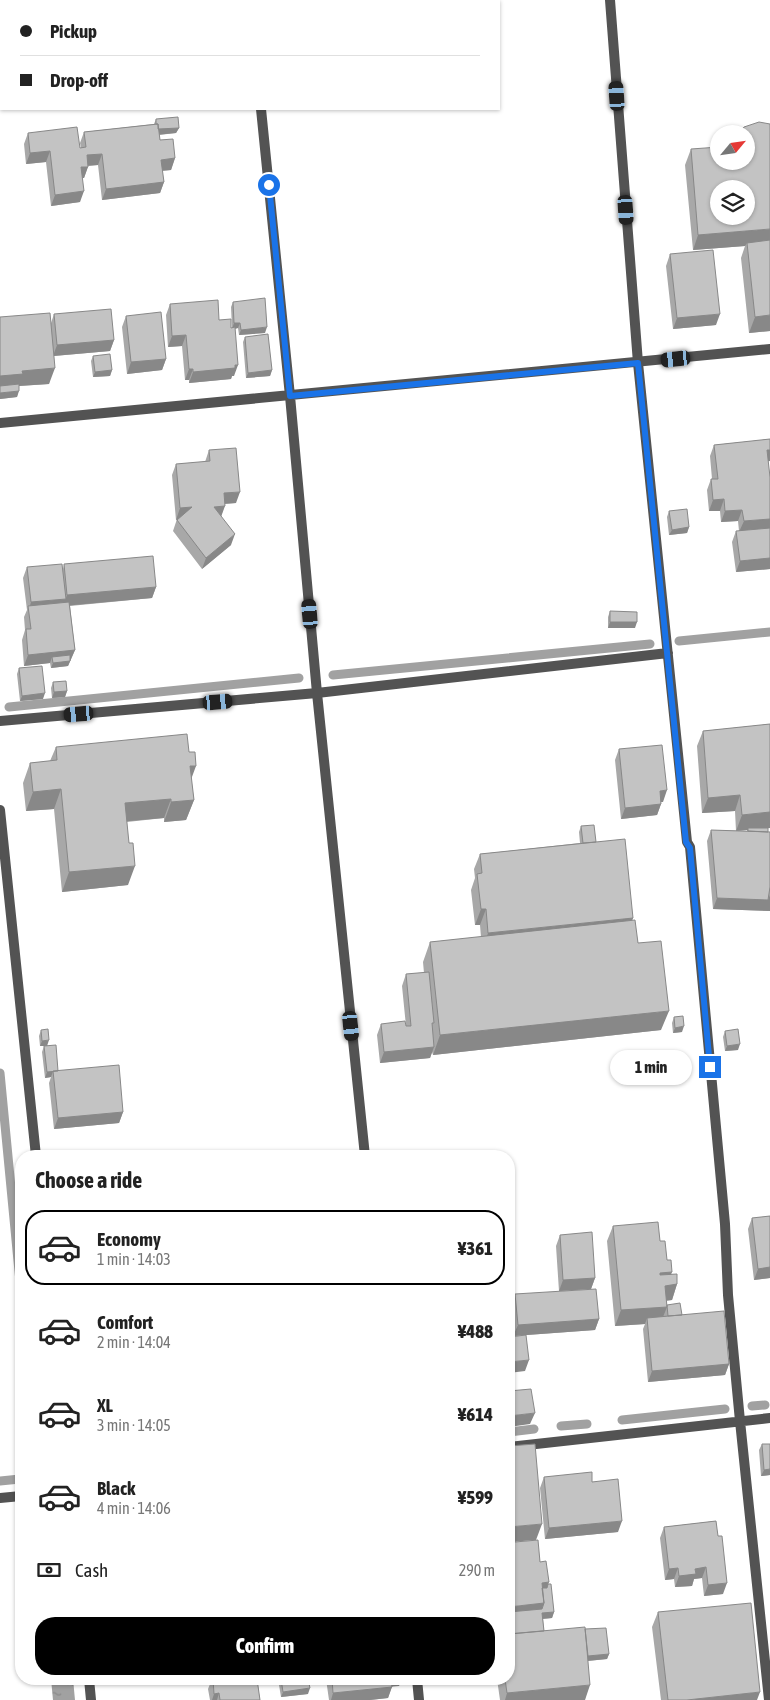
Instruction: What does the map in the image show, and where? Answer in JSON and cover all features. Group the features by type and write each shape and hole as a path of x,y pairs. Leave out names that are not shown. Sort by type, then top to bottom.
{"street":[{"path":"610,0 638,363 686,842 690,848 725,1224 728,1295 770,1700"},
{"path":"261,110 317,693 364,1150"},
{"path":"0,423 770,349"},
{"path":"0,721 317,693 668,653"},
{"path":"0,810 35,1150"},
{"path":"515,1446 770,1418"},
{"path":"0,1498 15,1497"},
{"path":"90,1685 91,1700"},
{"path":"418,1685 419,1700"}],"water":[{"path":"52,1685 74,1685 75,1700 53,1700"}],"building":[{"path":"178,117 179,128 158,129 156,119"},
{"path":"759,122 770,124 770,229 698,235 691,149 710,148 710,170 755,170 755,125 750,125"},
{"path":"158,124 160,140 173,139 175,158 161,160 164,182 106,189 102,154 87,155 88,167 81,167 84,191 55,195 50,151 30,153 28,133 77,127 80,148 86,147 84,132"},
{"path":"770,240 770,315 755,317 747,243"},
{"path":"713,250 720,314 677,318 670,254"},
{"path":"265,298 267,327 241,330 240,323 234,323 233,302"},
{"path":"218,300 219,320 231,319 231,328 235,327 238,365 235,365 235,368 193,372 193,369 189,369 186,335 172,336 170,304"},
{"path":"111,309 114,340 57,345 54,314"},
{"path":"161,312 166,359 131,362 126,316"},
{"path":"50,313 55,368 22,371 23,374 0,376 0,317"},
{"path":"268,334 272,370 248,373 245,337"},
{"path":"110,354 112,370 95,372 93,356"},
{"path":"19,384 19,391 0,393 0,386"},
{"path":"770,439 770,450 767,450 770,477 770,519 744,521 742,510 725,511 724,499 713,500 711,479 718,479 714,445"},
{"path":"236,448 240,492 224,493 225,506 214,507 235,534 206,558 177,520 192,507 180,508 176,464 210,461 209,450"},
{"path":"687,509 689,527 672,530 669,511"},
{"path":"770,528 770,558 740,561 736,531"},
{"path":"153,556 156,587 67,595 64,564"},
{"path":"62,564 66,599 31,602 27,567"},
{"path":"69,602 75,650 28,655 26,629 31,629 28,606"},
{"path":"610,611 637,612 637,622 610,622"},
{"path":"70,655 70,661 53,663 52,657"},
{"path":"42,666 45,693 22,696 19,668"},
{"path":"66,681 67,691 54,692 53,682"},
{"path":"770,724 770,812 742,815 740,795 708,798 703,731"},
{"path":"187,734 189,752 195,752 196,766 190,766 194,800 171,802 171,799 125,803 129,843 133,843 135,866 69,872 61,789 33,792 30,763 57,760 56,747"},
{"path":"662,745 667,790 660,791 661,804 625,808 619,749"},
{"path":"594,825 596,842 583,843 581,826"},
{"path":"748,828 768,828 768,832 748,831"},
{"path":"711,830 770,832 770,887 768,900 717,898"},
{"path":"625,839 633,918 488,933 486,909 481,909 477,874 482,873 480,854"},
{"path":"635,920 638,943 661,941 669,1011 440,1035 430,942"},
{"path":"429,972 434,1023 432,1023 434,1047 384,1052 381,1024 405,1021 406,1026 411,1026 406,974"},
{"path":"683,1016 684,1026 675,1028 674,1017"},
{"path":"48,1029 49,1040 42,1041 41,1030"},
{"path":"738,1029 740,1044 727,1046 725,1031"},
{"path":"56,1045 58,1071 47,1072 44,1046"},
{"path":"119,1065 123,1112 58,1118 53,1071"},
{"path":"770,1216 770,1267 758,1269 752,1218"},
{"path":"658,1222 660,1241 665,1241 667,1260 671,1260 672,1272 660,1273 660,1275 677,1274 677,1284 665,1286 667,1307 621,1310 613,1226"},
{"path":"592,1232 595,1278 563,1280 560,1235"},
{"path":"596,1289 599,1319 518,1325 515,1294"},
{"path":"680,1303 682,1315 668,1316 667,1305"},
{"path":"724,1311 729,1364 652,1371 647,1318"},
{"path":"526,1335 529,1360 515,1361 515,1336"},
{"path":"531,1389 535,1413 515,1415 515,1390"},
{"path":"535,1444 542,1524 515,1526 515,1446"},
{"path":"762,1444 770,1444 770,1469 764,1470"},
{"path":"592,1472 592,1482 618,1479 622,1521 549,1528 544,1477"},
{"path":"716,1521 718,1536 722,1536 727,1583 708,1585 706,1567 695,1569 696,1574 679,1576 678,1568 669,1569 664,1527"},
{"path":"538,1540 540,1562 546,1561 549,1582 542,1583 544,1603 515,1606 515,1542"},
{"path":"548,1584 551,1584 554,1612 542,1613 544,1631 515,1633 515,1611 542,1609 544,1603 542,1588 547,1588"},
{"path":"751,1603 760,1692 687,1700 668,1700 658,1612"},
{"path":"585,1627 590,1685 507,1693 506,1685 515,1685 515,1633"},
{"path":"606,1628 609,1654 588,1656 585,1629"},
{"path":"213,1685 258,1685 260,1700 220,1700 219,1693 214,1694"},
{"path":"282,1685 309,1685 310,1688 283,1692"},
{"path":"332,1685 392,1685 392,1687 333,1693"}],"waterway":[{"path":"679,641 770,632"},
{"path":"333,675 650,644"},
{"path":"9,707 299,678"},
{"path":"0,1073 15,1229"},
{"path":"752,1406 765,1405"},
{"path":"622,1420 725,1409"},
{"path":"561,1426 587,1424"},
{"path":"515,1431 534,1429"},
{"path":"0,1481 15,1480"}],"route":[{"path":"269,185 290,396 638,363 686,842 690,848 710,1067"}]}
